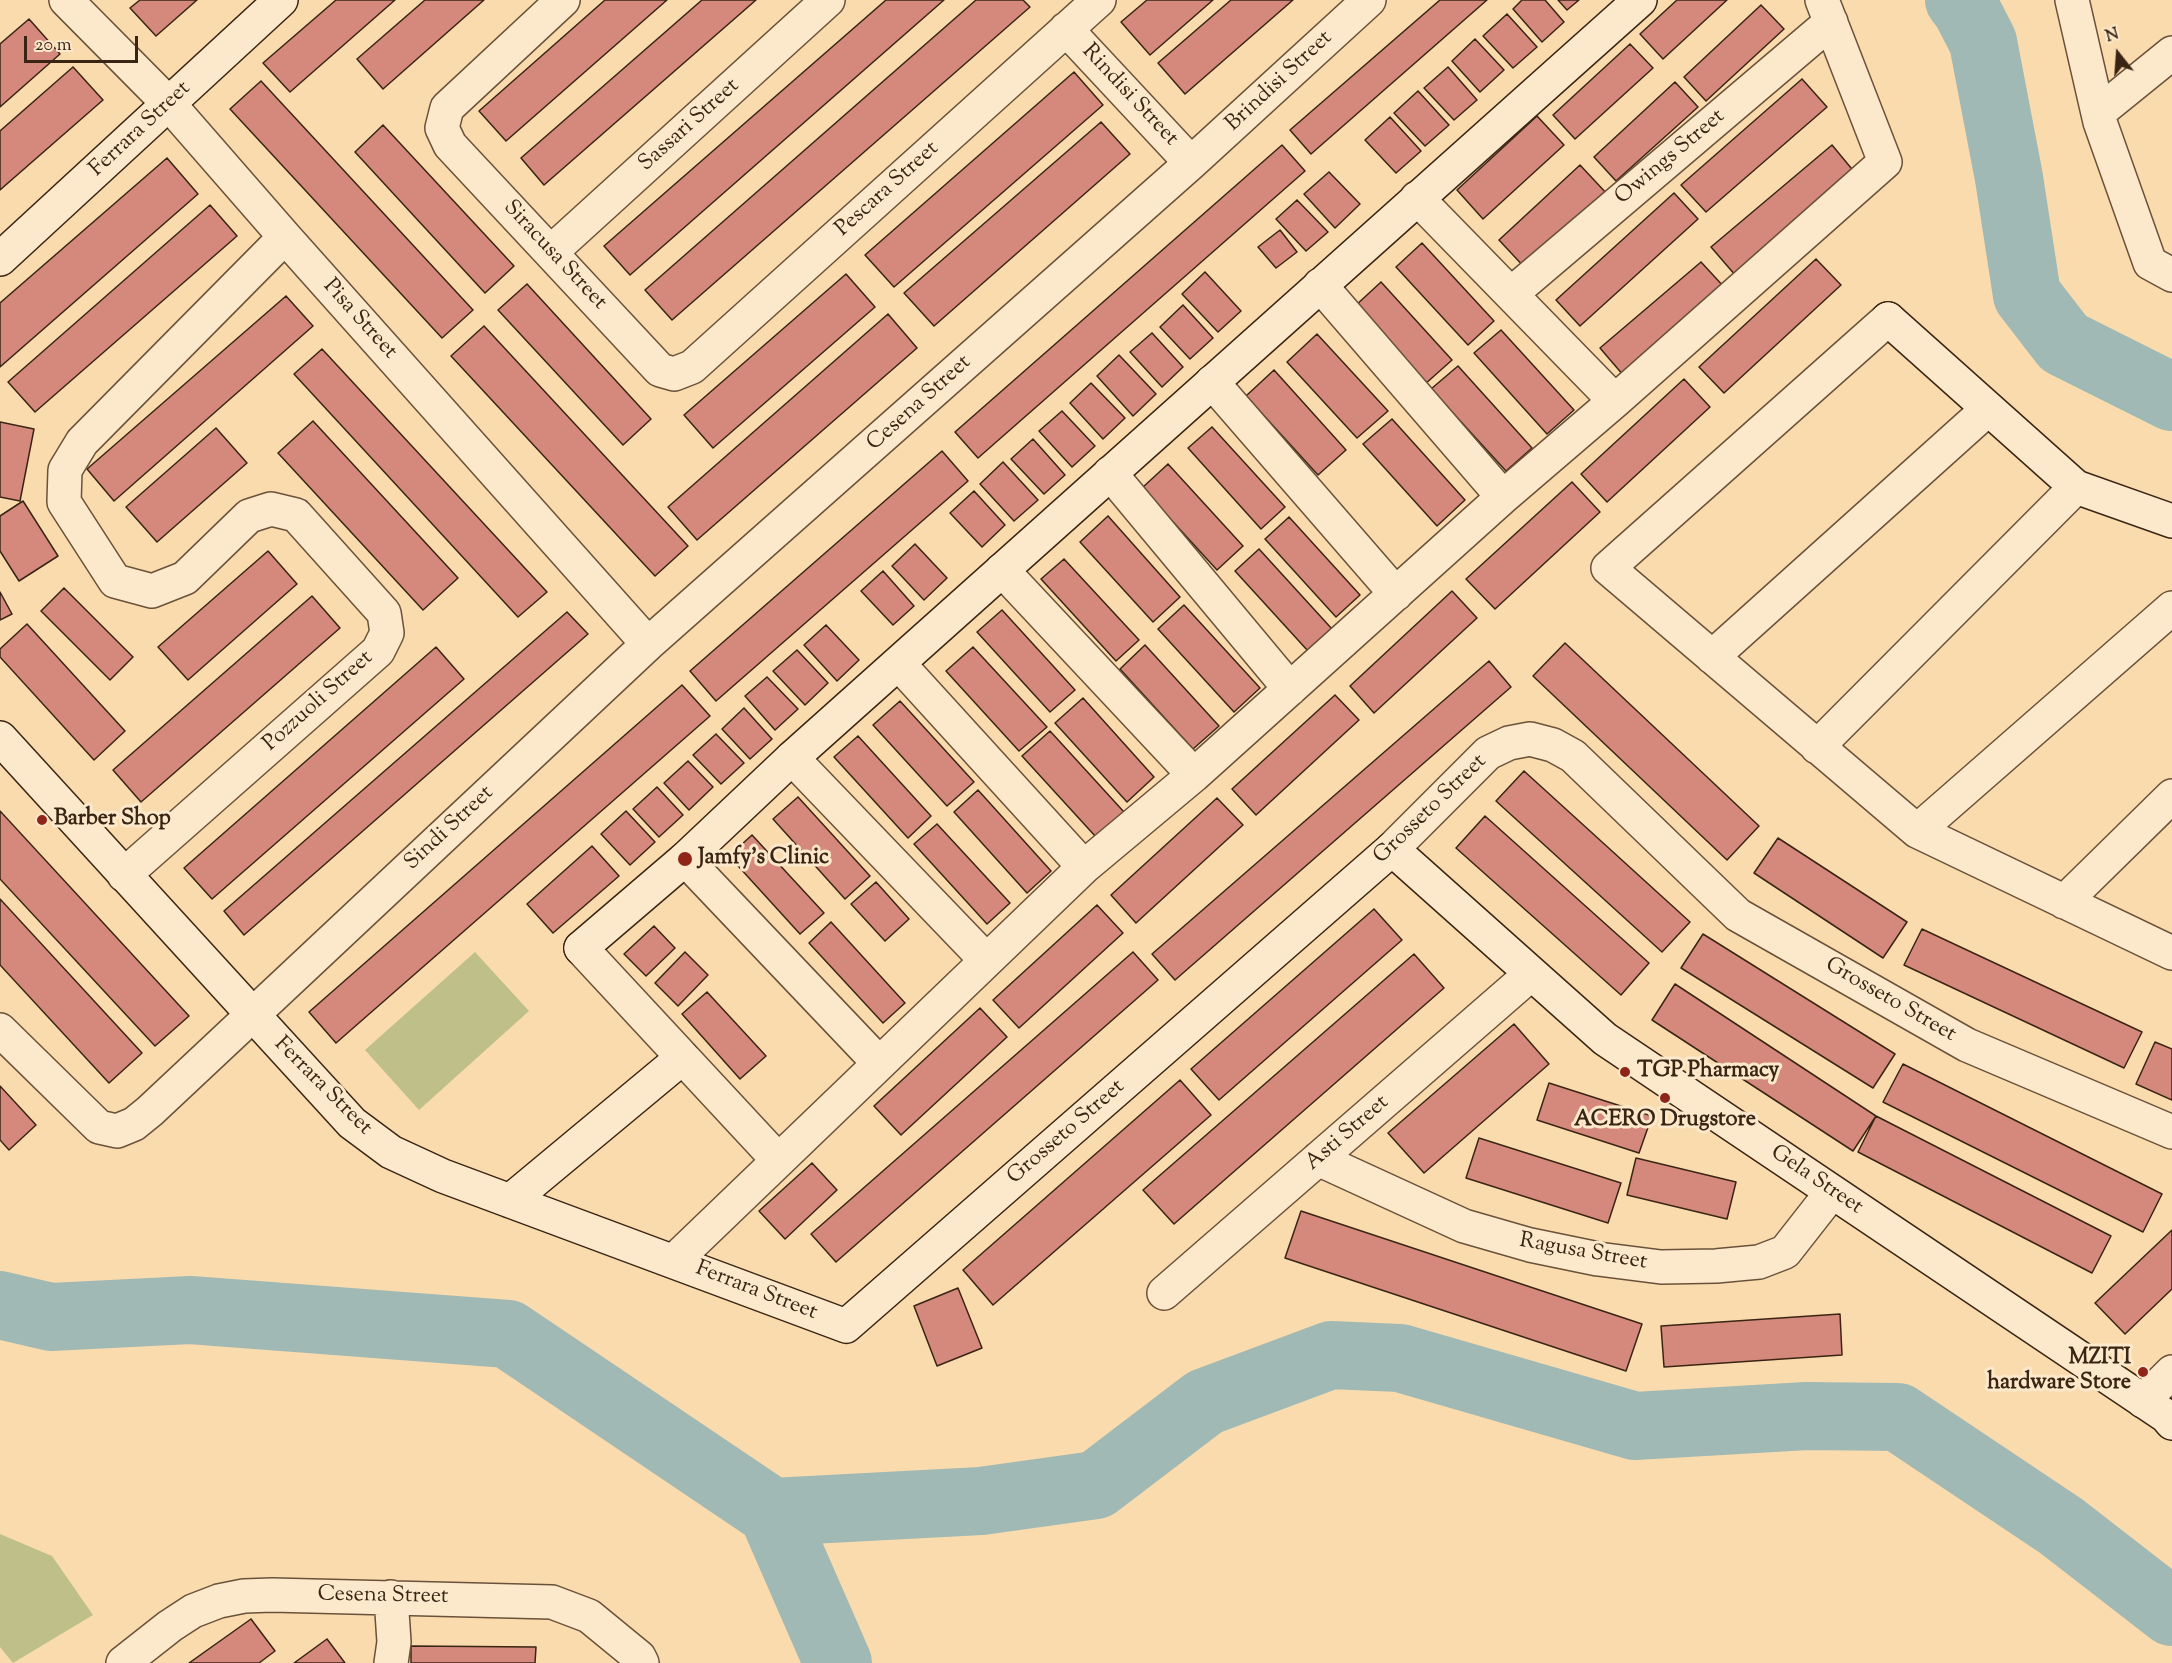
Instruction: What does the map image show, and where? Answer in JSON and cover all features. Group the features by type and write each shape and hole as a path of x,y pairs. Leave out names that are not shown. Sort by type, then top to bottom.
{"street":[{"name":"Pisa Street","path":"66,0 169,104 648,644"},
{"name":"Ferrara Street","path":"0,259 281,0"},
{"name":"Siracusa Street","path":"563,0 447,108 442,128 450,146 660,370 674,374"},
{"name":"Sassari Street","path":"551,252 828,0"},
{"name":"Pescara Street","path":"674,374 692,367 1099,0"},
{"name":"Brindisi Street","path":"1191,163 1369,0"},
{"path":"778,1160 581,948 685,859 792,758 1640,0"},
{"path":"2072,0 2098,113 2165,261"},
{"path":"674,1261 1083,867 1194,775 1503,497 1885,162 1826,11"},
{"name":"Owings Street","path":"1511,294 1826,11"},
{"name":"Rindisi Street","path":"1066,29 1191,163"},
{"path":"2098,113 2172,53"},
{"name":"Cesena Street","path":"648,644 1191,163"},
{"path":"1417,198 1615,401"},
{"name":"Pozzuoli Street","path":"124,875 378,651 387,633 384,613 296,515 271,509 249,516 184,578 152,591 114,581 64,502 65,470 82,442 285,237"},
{"path":"1320,285 1503,497"},
{"path":"2172,521 2076,487 1888,319 1608,568 1917,831 2172,952"},
{"path":"1212,382 1396,594"},
{"path":"1712,657 1988,409"},
{"path":"1110,473 1290,689"},
{"path":"1817,747 2076,487"},
{"path":"1002,570 1194,775"},
{"path":"1917,831 2172,608"},
{"name":"Sindi Street","path":"251,1014 648,644"},
{"path":"899,664 1083,867"},
{"name":"Ferrara Street","path":"0,738 352,1123 391,1152 443,1176 846,1326"},
{"name":"Grosseto Street","path":"846,1326 1392,849 1488,753 1509,742 1530,740 1554,745 1574,756 1738,915 1967,1045 2172,1132"},
{"path":"792,758 986,960"},
{"path":"2064,902 2172,796"},
{"name":"Gela Street","path":"1392,849 1605,1039 2172,1423"},
{"path":"685,859 878,1062"},
{"name":"Asti Street","path":"1164,1293 1531,974"},
{"path":"0,1030 99,1126 117,1131 134,1124 150,1111 251,1014"},
{"path":"510,1201 682,1058"},
{"name":"Ragusa Street","path":"1318,1159 1464,1226 1530,1245 1598,1259 1661,1267 1760,1262 1785,1252 1832,1192"},
{"path":"2142,1401 2172,1372"},
{"name":"Cesena Street","path":"123,1663 193,1611 219,1601 244,1596 272,1595 552,1602 589,1616 639,1657 642,1663"},
{"path":"391,1597 394,1642 391,1663"}],"green space":[{"path":"475,952 529,1011 419,1110 365,1050"},
{"path":"0,1534 52,1556 93,1615 13,1663 0,1647"}],"building":[{"path":"140,0 197,0 156,36 130,8"},
{"path":"336,0 395,0 290,92 263,63"},
{"path":"425,0 484,0 383,89 357,59"},
{"path":"605,0 667,0 506,141 479,111"},
{"path":"702,0 756,0 544,185 521,158"},
{"path":"886,0 944,0 630,275 604,246"},
{"path":"976,0 1023,0 1030,7 672,320 645,290"},
{"path":"1147,0 1213,0 1150,55 1121,22"},
{"path":"1231,0 1293,0 1185,94 1158,63"},
{"path":"1440,0 1487,0 1311,154 1290,130"},
{"path":"1522,0 1545,0 1564,22 1542,42 1513,9"},
{"path":"1558,0 1579,0 1567,10"},
{"path":"1677,0 1727,0 1663,59 1640,34"},
{"path":"1761,5 1784,29 1706,101 1684,77"},
{"path":"1507,14 1537,47 1513,68 1483,36"},
{"path":"29,19 60,54 0,107 0,44"},
{"path":"1475,39 1504,70 1480,92 1452,61"},
{"path":"1630,44 1653,68 1575,139 1553,115"},
{"path":"73,67 103,100 0,190 0,131"},
{"path":"1448,67 1477,100 1454,120 1424,88"},
{"path":"1074,72 1103,105 894,287 865,255"},
{"path":"1802,79 1827,107 1706,212 1681,185"},
{"path":"261,81 473,310 442,338 230,109"},
{"path":"1675,82 1698,107 1616,181 1594,157"},
{"path":"1418,91 1449,125 1425,146 1394,113"},
{"path":"1537,116 1564,145 1483,219 1457,190"},
{"path":"1390,117 1421,151 1396,173 1365,140"},
{"path":"1101,122 1130,154 934,326 904,293"},
{"path":"383,125 514,266 485,293 355,152"},
{"path":"1282,145 1305,171 978,458 955,432"},
{"path":"1832,145 1856,174 1736,276 1711,247"},
{"path":"167,158 198,194 0,367 0,303"},
{"path":"1580,165 1608,195 1527,270 1499,240"},
{"path":"1329,172 1360,204 1335,228 1304,194"},
{"path":"1674,193 1698,219 1580,326 1556,300"},
{"path":"1297,200 1328,232 1306,251 1276,219"},
{"path":"210,205 237,236 35,412 8,382"},
{"path":"1280,230 1297,252 1276,268 1258,247"},
{"path":"1422,243 1494,321 1468,345 1396,267"},
{"path":"1816,259 1841,285 1724,393 1699,367"},
{"path":"1701,262 1725,288 1624,376 1600,348"},
{"path":"1205,272 1241,311 1218,332 1182,294"},
{"path":"846,274 875,307 713,448 684,415"},
{"path":"1381,282 1452,360 1424,385 1354,307"},
{"path":"527,284 651,419 623,445 498,310"},
{"path":"286,296 313,326 114,501 87,469"},
{"path":"1183,305 1213,338 1190,359 1160,327"},
{"path":"888,314 917,348 697,540 668,507"},
{"path":"484,326 688,546 655,576 451,356"},
{"path":"1501,330 1574,410 1547,434 1474,353"},
{"path":"1152,333 1183,367 1162,387 1130,352"},
{"path":"1317,334 1388,411 1357,438 1287,362"},
{"path":"322,349 547,592 518,617 294,374"},
{"path":"1119,355 1156,394 1133,416 1097,376"},
{"path":"1458,366 1532,448 1506,471 1431,389"},
{"path":"1274,370 1346,450 1318,475 1246,396"},
{"path":"1684,379 1710,407 1607,502 1581,474"},
{"path":"1091,383 1125,418 1103,439 1070,403"},
{"path":"1062,411 1095,446 1072,467 1039,431"},
{"path":"1392,419 1465,500 1437,526 1363,444"},
{"path":"313,421 458,578 423,610 278,453"},
{"path":"0,422 34,429 20,501 0,497"},
{"path":"1212,427 1285,507 1261,529 1188,448"},
{"path":"216,428 247,463 157,542 126,507"},
{"path":"1033,439 1065,475 1044,494 1011,459"},
{"path":"942,451 968,481 716,701 690,671"},
{"path":"1003,462 1038,500 1014,521 980,484"},
{"path":"1168,464 1243,546 1217,570 1142,488"},
{"path":"1572,482 1600,512 1495,609 1466,579"},
{"path":"974,491 1005,525 982,547 950,513"},
{"path":"23,501 58,556 19,581 0,551 0,516"},
{"path":"1108,516 1180,597 1153,622 1080,542"},
{"path":"1289,517 1360,595 1336,617 1265,539"},
{"path":"915,544 947,578 924,600 892,566"},
{"path":"1259,549 1332,629 1308,651 1235,571"},
{"path":"268,551 297,584 188,680 158,647"},
{"path":"1064,559 1139,640 1116,661 1041,579"},
{"path":"883,571 914,606 893,625 861,591"},
{"path":"64,588 133,657 110,680 41,611"},
{"path":"1452,591 1477,618 1374,713 1350,686"},
{"path":"0,592 12,614 0,620"},
{"path":"312,596 340,628 141,802 113,770"},
{"path":"1184,605 1260,688 1234,712 1158,629"},
{"path":"1002,610 1075,690 1050,712 977,632"},
{"path":"567,612 588,634 244,935 224,911"},
{"path":"27,624 125,731 94,760 0,657 0,649"},
{"path":"826,625 859,660 837,681 804,645"},
{"path":"1565,643 1759,826 1727,860 1533,676"},
{"path":"1145,645 1219,726 1193,749 1120,669"},
{"path":"436,647 464,679 212,899 184,868"},
{"path":"973,647 1047,727 1019,751 946,671"},
{"path":"797,650 828,683 805,705 773,671"},
{"path":"1489,661 1511,687 1175,980 1152,954"},
{"path":"767,677 798,709 775,730 745,696"},
{"path":"682,685 710,716 336,1043 309,1012"},
{"path":"1335,695 1359,720 1256,815 1232,789"},
{"path":"1083,698 1154,777 1127,802 1055,723"},
{"path":"900,701 974,782 947,806 873,725"},
{"path":"744,708 772,739 750,759 722,729"},
{"path":"1050,731 1124,812 1096,837 1022,756"},
{"path":"716,734 744,763 721,784 693,755"},
{"path":"858,736 931,816 908,838 834,757"},
{"path":"688,761 713,787 689,810 664,783"},
{"path":"1524,771 1690,922 1662,952 1496,801"},
{"path":"657,787 683,815 659,837 633,809"},
{"path":"978,790 1051,871 1027,893 954,812"},
{"path":"798,797 870,876 845,899 773,819"},
{"path":"1217,798 1243,825 1136,923 1111,895"},
{"path":"0,811 189,1016 155,1046 0,879"},
{"path":"626,811 655,842 630,865 601,834"},
{"path":"1485,816 1649,963 1621,995 1456,848"},
{"path":"937,824 1010,903 987,924 914,844"},
{"path":"752,835 824,913 800,934 729,856"},
{"path":"1778,838 1907,922 1883,958 1754,873"},
{"path":"592,846 619,876 553,933 527,904"},
{"path":"876,882 909,919 885,941 851,904"},
{"path":"0,899 142,1053 109,1083 0,965"},
{"path":"1097,905 1123,933 1019,1028 993,1000"},
{"path":"1374,909 1402,940 1219,1100 1191,1069"},
{"path":"831,922 905,1003 883,1023 809,943"},
{"path":"654,926 675,948 646,976 624,954"},
{"path":"1922,929 2142,1032 2124,1068 1904,965"},
{"path":"1703,934 1895,1054 1873,1088 1681,968"},
{"path":"685,952 708,975 678,1006 655,983"},
{"path":"1133,952 1158,980 836,1262 811,1234"},
{"path":"1414,954 1444,988 1174,1224 1143,1190"},
{"path":"1675,984 1876,1116 1853,1151 1652,1020"},
{"path":"707,992 766,1056 740,1079 682,1014"},
{"path":"980,1008 1007,1037 901,1135 874,1106"},
{"path":"1514,1024 1549,1064 1424,1173 1388,1133"},
{"path":"2155,1042 2172,1049 2172,1100 2136,1084"},
{"path":"1903,1064 2162,1194 2143,1232 1883,1102"},
{"path":"1180,1080 1211,1115 993,1305 963,1270"},
{"path":"1549,1083 1652,1116 1639,1153 1537,1120"},
{"path":"0,1086 36,1125 9,1150 0,1140"},
{"path":"1876,1116 2111,1236 2092,1273 1858,1152"},
{"path":"1479,1138 1621,1183 1608,1223 1466,1178"},
{"path":"1636,1158 1736,1182 1727,1219 1627,1195"},
{"path":"812,1163 837,1190 785,1239 759,1211"},
{"path":"1301,1211 1642,1324 1626,1371 1285,1258"},
{"path":"2172,1230 2172,1289 2125,1334 2095,1303"},
{"path":"958,1288 982,1348 937,1366 914,1306"},
{"path":"1840,1314 1842,1355 1664,1367 1661,1326"},
{"path":"251,1619 275,1651 259,1663 189,1663"},
{"path":"327,1639 345,1663 294,1663"},
{"path":"411,1646 536,1647 535,1663 411,1663"}],"waterway":[{"path":"1959,0 1983,42 2009,178 2027,295 2064,343 2172,397"},
{"path":"0,1305 51,1317 190,1310 508,1334 772,1512 838,1663"},
{"path":"772,1512 981,1501 1096,1485 1205,1402 1331,1355 1400,1358 1635,1426 1807,1416 1898,1417 2061,1526 2172,1612"}],"place":[{"name":"Barber Shop","path":"42,820"},
{"name":"Jamfy's Clinic","path":"685,859"},
{"name":"TGP Pharmacy","path":"1625,1072"},
{"name":"ACERO Drugstore","path":"1665,1098"},
{"name":"MZITI hardware Store","path":"2143,1372"}]}
